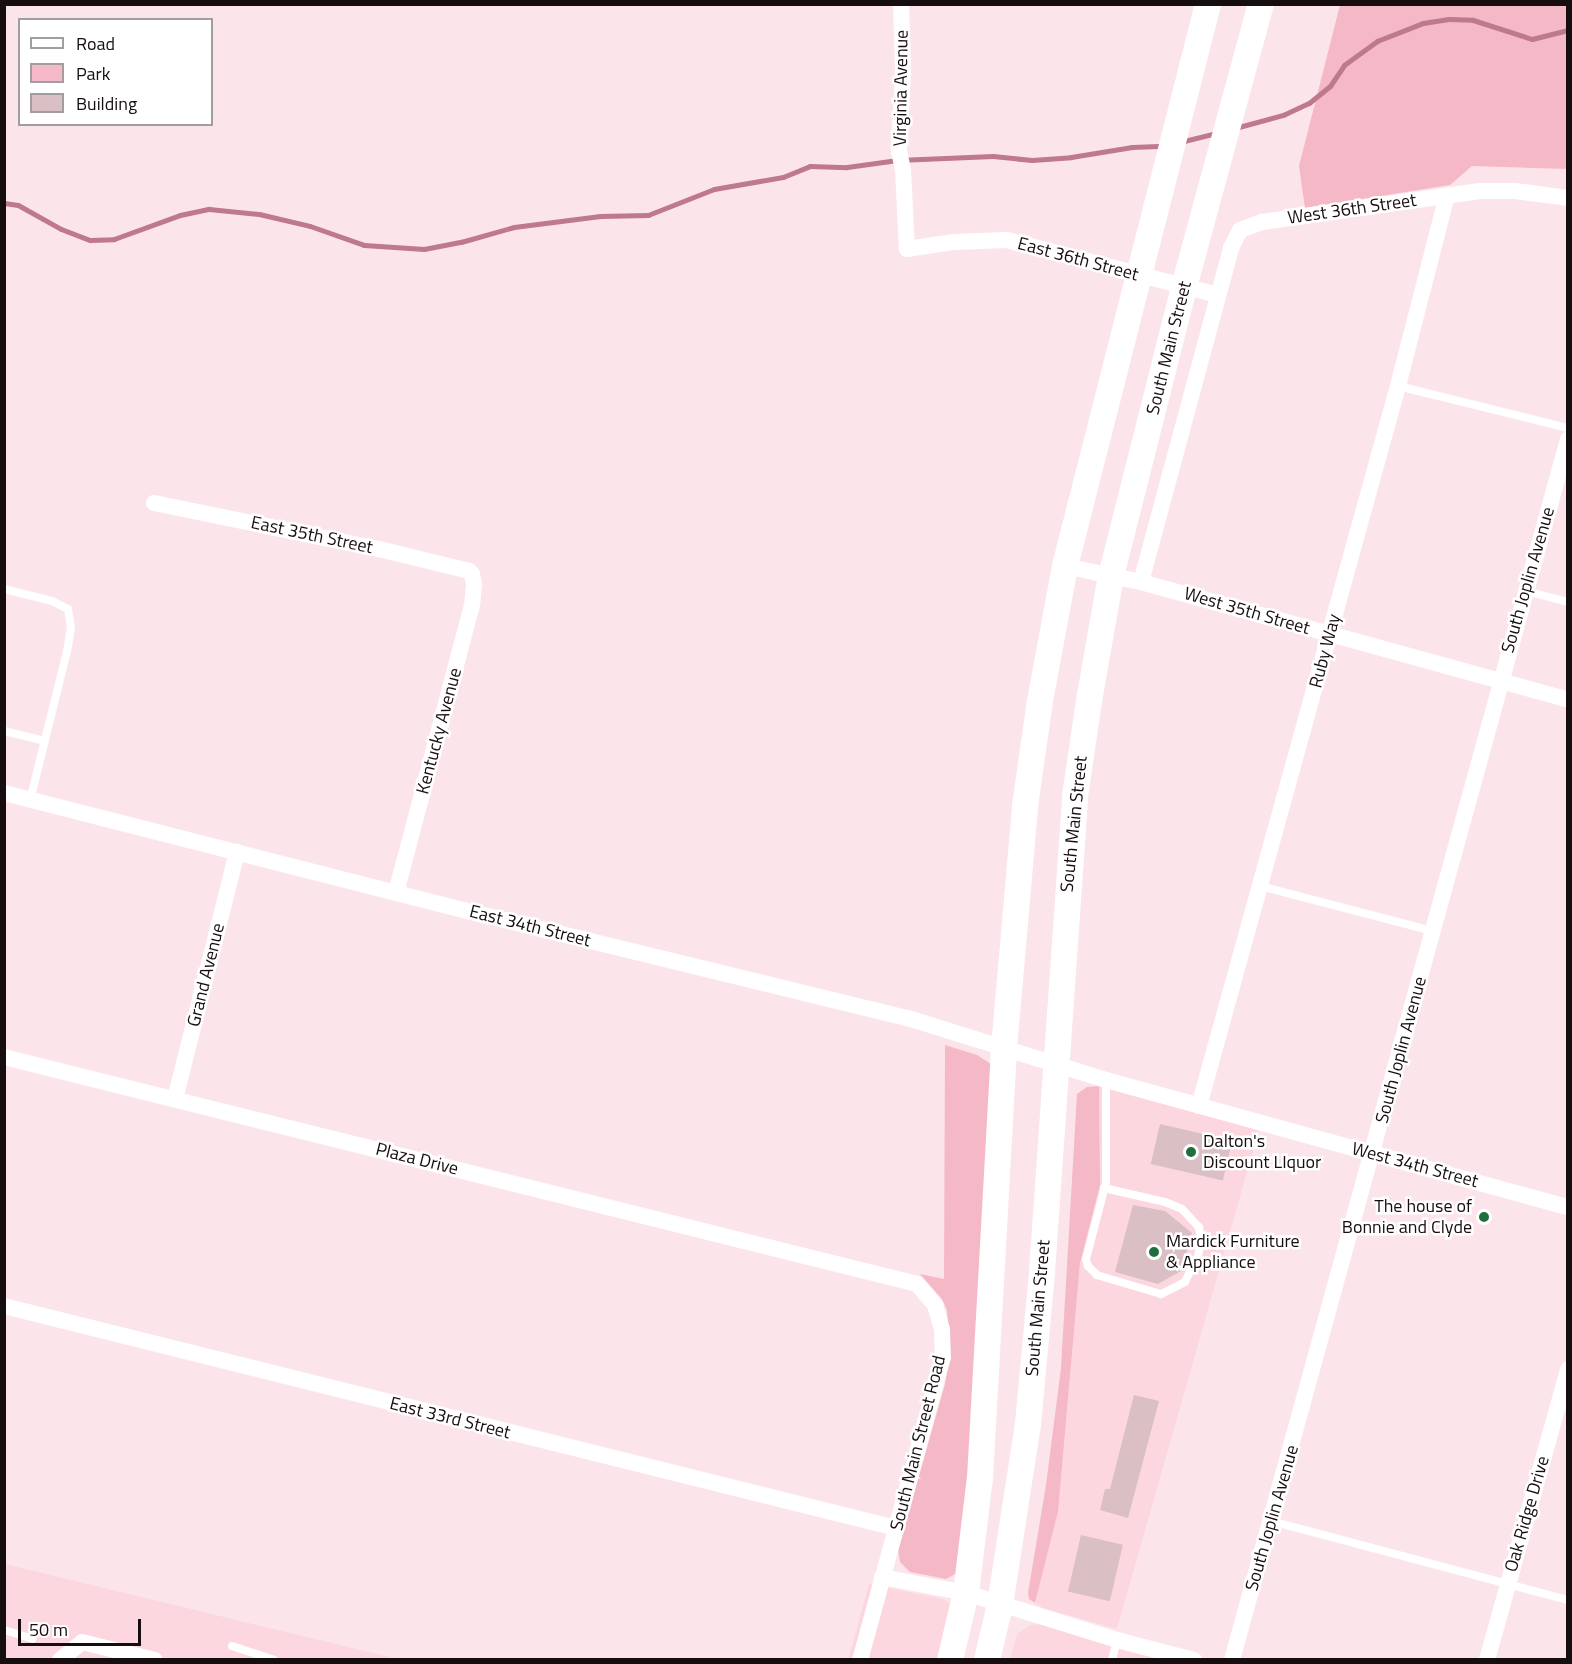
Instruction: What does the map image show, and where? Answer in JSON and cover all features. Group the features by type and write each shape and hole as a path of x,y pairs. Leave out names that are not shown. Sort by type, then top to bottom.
{"main road":[{"path":"950,1659 966,1593 980,1478 1004,1048 1025,806 1065,566 1137,275 1208,4"},
{"name":"South Main Street","path":"987,1659 1000,1605 1029,1412 1042,1272 1075,796 1111,576 1184,287 1261,4"}],"street":[{"name":"Virginia Avenue","path":"901,4 903,71 899,151 903,170"},
{"name":"East 36th Street","path":"903,170 907,249 954,242 1007,240 1049,249 1184,287"},
{"name":"West 36th Street","path":"1218,295 1231,248 1240,230 1262,222 1447,195 1515,191 1568,198"},
{"name":"Ruby Way","path":"1199,1106 1398,386 1447,195"},
{"path":"1142,582 1218,295 1184,287"},
{"name":"South Joplin Avenue","path":"1232,1659 1568,439"},
{"name":"East 35th Street","path":"154,502 360,545 469,571"},
{"name":"West 35th Street","path":"1065,566 1142,582 1568,700"},
{"name":"Kentucky Avenue","path":"396,892 472,605 474,584 469,571"},
{"name":"East 34th Street","path":"4,793 908,1018 1055,1063"},
{"name":"Grand Avenue","path":"175,1099 237,852"},
{"name":"Plaza Drive","path":"4,1057 829,1261"},
{"name":"West 34th Street","path":"1055,1063 1199,1106 1568,1206"},
{"name":"South Main Street Road","path":"829,1261 917,1284 935,1305 942,1330 943,1357 860,1659"},
{"name":"East 33rd Street","path":"4,1306 896,1528"},
{"name":"Oak Ridge Drive","path":"1487,1659 1568,1370"},
{"path":"882,1577 966,1593 1117,1640 1193,1659"},
{"path":"60,1659 82,1642 155,1659"}],"lane":[{"path":"1398,386 1568,428"},
{"path":"4,589 52,600 68,609 70,627 68,651 30,800"},
{"path":"1526,591 1568,602"},
{"path":"4,731 45,741"},
{"path":"1260,886 1433,931"},
{"path":"1104,1188 1165,1202 1182,1209 1199,1227 1201,1241 1198,1256 1185,1282 1161,1294 1096,1275 1088,1266 1086,1259 1104,1188 1106,1080"},
{"path":"1271,1521 1568,1600"},
{"path":"4,1630 33,1639"},
{"path":"1112,1659 1117,1640"},
{"path":"232,1646 274,1659"}],"shaded area":[{"path":"1099,1086 1259,1130 1117,1629 1043,1608 1035,1603 1058,1512 1080,1263 1100,1185"},
{"path":"5,1564 398,1659 5,1659"},
{"path":"869,1584 943,1599 950,1603 955,1610 948,1659 848,1660"},
{"path":"1041,1624 1173,1660 1010,1660 1017,1634 1030,1625"}],"green space":[{"path":"1340,5 1567,5 1567,169 1472,166 1450,185 1305,208 1299,166"},
{"path":"945,1045 977,1055 991,1064 975,1449 959,1572 946,1579 910,1572 900,1562 898,1550 945,1384 950,1352 947,1310 942,1299 920,1274 944,1279"},
{"path":"1099,1086 1100,1185 1080,1263 1058,1512 1035,1603 1029,1599 1028,1593 1046,1485 1061,1368 1077,1094 1087,1087"}],"building":[{"name":"Dalton's Discount LIquor","path":"1160,1124 1232,1141 1223,1181 1151,1164"},
{"name":"Mardick Furniture & Appliance","path":"1133,1205 1165,1211 1192,1233 1181,1271 1158,1284 1115,1272"},
{"path":"1134,1395 1159,1401 1128,1518 1100,1510 1105,1489 1110,1489"},
{"path":"1081,1535 1123,1545 1110,1601 1068,1592"}],"waterway":[{"path":"1235,128 1283,115 1309,103 1330,86 1344,65 1377,41 1423,23 1449,19 1473,20 1532,39 1568,30"},
{"path":"1180,142 1217,133"},
{"path":"4,203 18,205 61,229 90,240 114,239 180,215 209,209 259,214 310,226 364,245 424,249 461,242 514,227 600,216 648,215 714,189 783,177 810,166 847,167 898,160 993,156 1032,160 1071,157 1132,147 1165,146"}],"place":[{"name":"Dalton's Discount LIquor","path":"1191,1152"},
{"name":"The house of Bonnie and Clyde","path":"1484,1217"},
{"name":"Mardick Furniture & Appliance","path":"1154,1252"}]}
